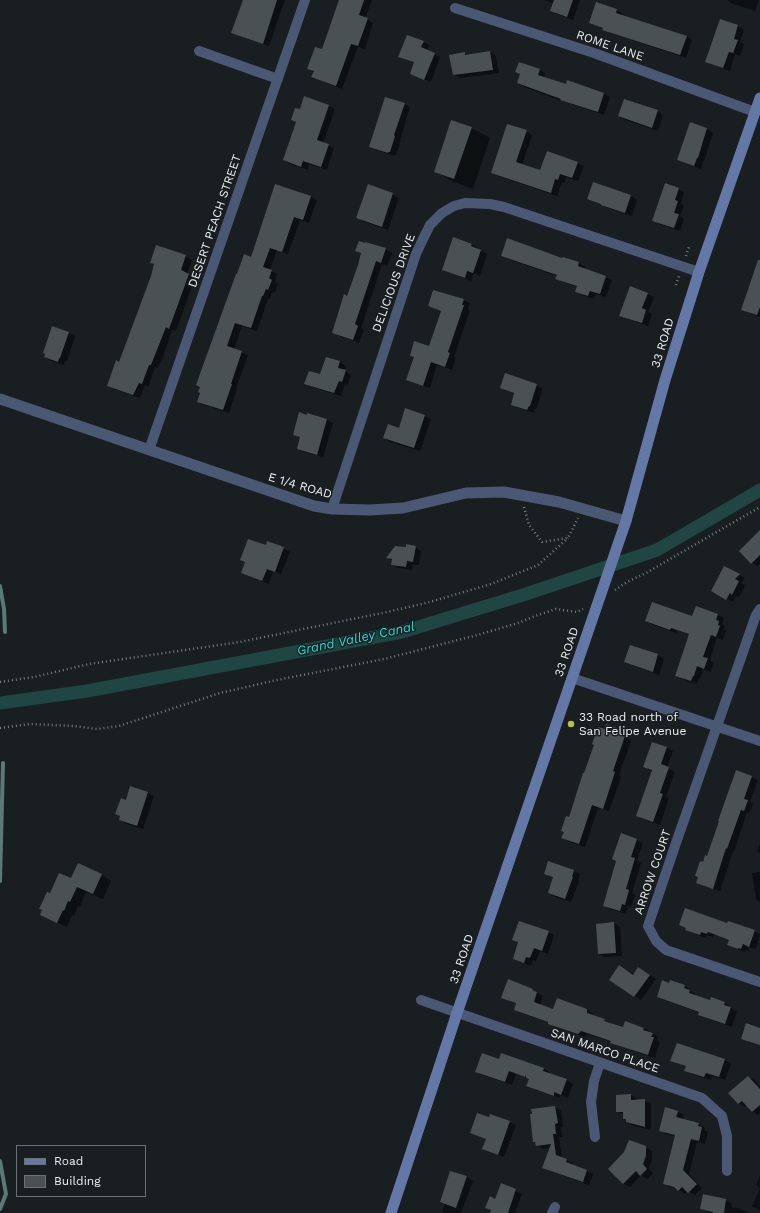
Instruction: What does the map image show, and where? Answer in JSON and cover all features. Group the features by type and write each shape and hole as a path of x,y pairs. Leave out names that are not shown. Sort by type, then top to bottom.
{"main road":[{"name":"33 ROAD","path":"391,1213 457,1013 626,521 665,380 698,272 760,98"}],"street":[{"name":"DESERT PEACH STREET","path":"149,450 306,0"},
{"name":"ROME LANE","path":"455,8 594,53 755,112"},
{"path":"199,51 278,79"},
{"name":"DELICIOUS DRIVE","path":"332,509 416,254 430,225 442,213 454,206 465,203 490,204 504,207 698,272"},
{"name":"E 1/4 ROAD","path":"0,399 314,506 332,509 370,510 403,508 466,493 504,492 559,502 626,521"},
{"path":"717,726 756,615 760,608"},
{"path":"572,678 760,741"},
{"name":"ARROW COURT","path":"717,726 648,926 656,941 666,950 760,982"},
{"name":"SAN MARCO PLACE","path":"421,1000 702,1098 722,1116 727,1136 727,1171"},
{"path":"595,1137 591,1102 594,1081 600,1063"}],"path":[{"path":"520,495 529,525 542,542 568,538"},
{"path":"0,728 30,724 74,726 97,729 119,726 220,693 384,659 474,636 518,623 556,609 576,612 598,602 626,582 646,573 760,507"},
{"path":"0,682 88,664 240,642 387,612 430,602 491,584 538,565 568,538 583,508"}],"building":[{"path":"243,0 277,0 263,44 231,33"},
{"path":"339,0 364,0 359,15 368,18 358,46 351,44 336,86 311,77 314,71 307,69 315,47 322,49"},
{"path":"554,0 573,0 567,17 550,11"},
{"path":"596,2 617,9 616,13 687,36 680,55 602,30 603,28 589,23"},
{"path":"720,19 738,25 734,39 738,40 733,53 729,52 723,68 705,62"},
{"path":"407,35 424,41 421,47 435,53 424,80 410,74 414,62 398,57"},
{"path":"490,51 493,70 453,75 449,55 465,52 465,55"},
{"path":"519,62 540,69 538,75 566,84 567,80 604,93 598,112 560,100 561,99 517,83 520,74 515,72"},
{"path":"304,96 329,105 317,140 329,144 321,167 303,161 301,167 283,160 296,122 291,120 295,108 300,109"},
{"path":"385,97 405,103 390,152 388,153 369,147"},
{"path":"624,99 658,110 652,128 618,116"},
{"path":"451,120 472,127 454,179 434,172"},
{"path":"690,122 707,128 694,166 677,160"},
{"path":"507,124 527,130 516,162 540,170 547,151 578,162 572,178 560,174 558,180 555,179 551,193 491,173"},
{"path":"593,182 631,195 625,213 587,199"},
{"path":"665,183 679,188 675,200 678,201 674,213 679,214 674,228 652,221"},
{"path":"275,184 311,196 303,220 294,217 282,252 270,248 263,267 272,270 269,278 272,280 268,290 266,289 262,296 251,328 235,323 227,346 242,351 223,410 197,402 200,387 196,385 244,254 251,257"},
{"path":"368,184 393,193 382,227 356,218"},
{"path":"453,237 472,244 471,246 481,250 473,273 467,271 465,278 442,270"},
{"path":"507,238 562,258 563,257 579,262 578,266 606,276 600,294 590,291 588,296 575,292 577,286 555,279 557,275 501,256"},
{"path":"359,241 386,248 381,263 376,261 355,324 358,326 353,340 332,333 344,294 347,296 358,265 361,253 355,251"},
{"path":"156,245 186,255 181,270 189,274 169,329 166,327 142,384 139,383 133,395 107,386 116,360 119,362 151,276 154,264 150,263"},
{"path":"758,260 760,260 760,307 757,315 741,310"},
{"path":"630,286 648,293 642,308 646,310 642,323 619,316"},
{"path":"433,290 464,299 462,305 464,305 448,352 450,353 445,367 431,362 423,386 406,380 414,357 410,356 414,341 429,346 441,311 428,306"},
{"path":"52,326 69,332 58,362 44,357 45,354 43,353"},
{"path":"326,357 340,361 338,368 346,370 342,382 339,381 334,393 304,384 309,371 320,374"},
{"path":"505,373 537,384 530,406 527,410 511,405 514,393 500,388"},
{"path":"405,408 425,415 414,448 383,438 388,424 399,428"},
{"path":"299,412 327,419 317,455 297,449 300,437 293,435"},
{"path":"760,530 760,555 751,564 739,551"},
{"path":"248,539 266,545 267,541 284,547 275,572 267,569 262,581 241,573 245,562 240,560"},
{"path":"406,544 416,546 413,562 407,561 406,567 391,565 392,559 386,558 395,546 406,547"},
{"path":"724,566 740,574 735,579 739,581 732,595 730,593 726,600 711,591"},
{"path":"652,602 692,616 696,606 718,614 716,620 719,621 718,625 720,626 716,637 711,635 703,657 708,658 704,669 697,666 691,681 675,676 689,634 671,628 670,630 645,621"},
{"path":"630,645 658,654 653,672 624,662"},
{"path":"606,724 617,728 616,730 620,731 619,734 625,736 613,771 615,772 603,809 592,805 579,844 561,838 564,832 561,831 566,816 569,817 583,773 594,745 592,744 598,727 605,729"},
{"path":"652,742 667,747 661,764 669,767 660,793 663,794 653,822 636,816 652,770 643,767"},
{"path":"736,770 752,776 744,799 748,800 744,811 741,810 727,849 726,848 713,889 696,883 698,877 695,876 700,861 703,862 705,855 707,856"},
{"path":"130,786 148,792 137,826 119,820 120,816 115,814 121,798 126,800"},
{"path":"621,833 637,839 631,857 635,858 626,889 629,890 625,905 622,904 620,911 603,906 616,861 612,859"},
{"path":"548,861 574,870 565,899 548,893 553,877 544,874"},
{"path":"78,863 102,874 93,894 77,887 57,923 40,915 42,910 39,909 47,892 50,893 59,873 71,878"},
{"path":"685,908 727,923 728,921 755,930 749,947 743,944 741,949 738,949 727,945 729,940 708,932 707,934 701,932 700,935 685,930 686,928 679,925"},
{"path":"519,921 549,931 542,951 534,948 530,958 526,957 524,963 513,959 518,942 512,940"},
{"path":"614,922 616,953 598,954 596,924"},
{"path":"619,965 633,975 638,967 650,975 634,997 609,980"},
{"path":"508,979 533,989 532,990 537,992 534,1002 553,1009 557,998 587,1009 587,1013 605,1019 604,1021 623,1027 625,1021 644,1028 643,1030 653,1033 651,1037 654,1037 648,1055 610,1043 611,1041 581,1031 578,1034 548,1024 548,1022 514,1010 516,1003 501,998"},
{"path":"662,980 669,983 670,980 685,985 684,988 690,990 689,993 710,1000 711,997 725,1002 724,1005 731,1007 725,1024 698,1015 699,1012 657,997"},
{"path":"746,1023 760,1028 760,1045 741,1039"},
{"path":"677,1043 725,1059 719,1077 706,1073 704,1077 684,1071 686,1066 670,1061"},
{"path":"482,1053 499,1059 501,1053 544,1068 543,1071 567,1079 561,1095 554,1092 554,1096 526,1086 529,1079 526,1078 526,1075 525,1077 509,1071 505,1082 475,1072"},
{"path":"748,1076 760,1089 760,1105 752,1112 742,1101 738,1104 728,1093"},
{"path":"631,1094 631,1100 645,1099 645,1127 626,1122 626,1119 623,1119 623,1112 616,1112 616,1095"},
{"path":"555,1106 558,1123 555,1124 556,1134 553,1134 556,1155 567,1159 566,1162 587,1170 583,1182 542,1168 551,1144 536,1146 535,1142 533,1142 530,1114 532,1114 531,1109"},
{"path":"665,1107 678,1111 676,1117 699,1123 698,1126 702,1127 699,1141 691,1139 683,1170 697,1184 688,1193 682,1187 678,1191 674,1187 663,1184 675,1135 659,1131"},
{"path":"477,1113 489,1117 490,1114 510,1121 498,1155 482,1149 486,1139 470,1133"},
{"path":"629,1140 646,1146 646,1156 643,1164 647,1169 640,1176 636,1171 623,1184 608,1169 624,1152"},
{"path":"450,1171 467,1176 456,1208 440,1202"},
{"path":"501,1183 516,1189 508,1213 490,1213 491,1210 485,1208 490,1196 495,1199"},
{"path":"703,1194 726,1199 724,1213 713,1213 700,1209"}],"waterway":[{"name":"Grand Valley Canal","path":"0,703 87,691 402,632 526,594 657,550 760,490"},
{"path":"0,586 4,609 5,632"},
{"path":"0,881 3,763"},
{"path":"0,1161 6,1194 0,1209"}],"place":[{"name":"33 Road north of San Felipe Avenue","path":"571,724"}]}
